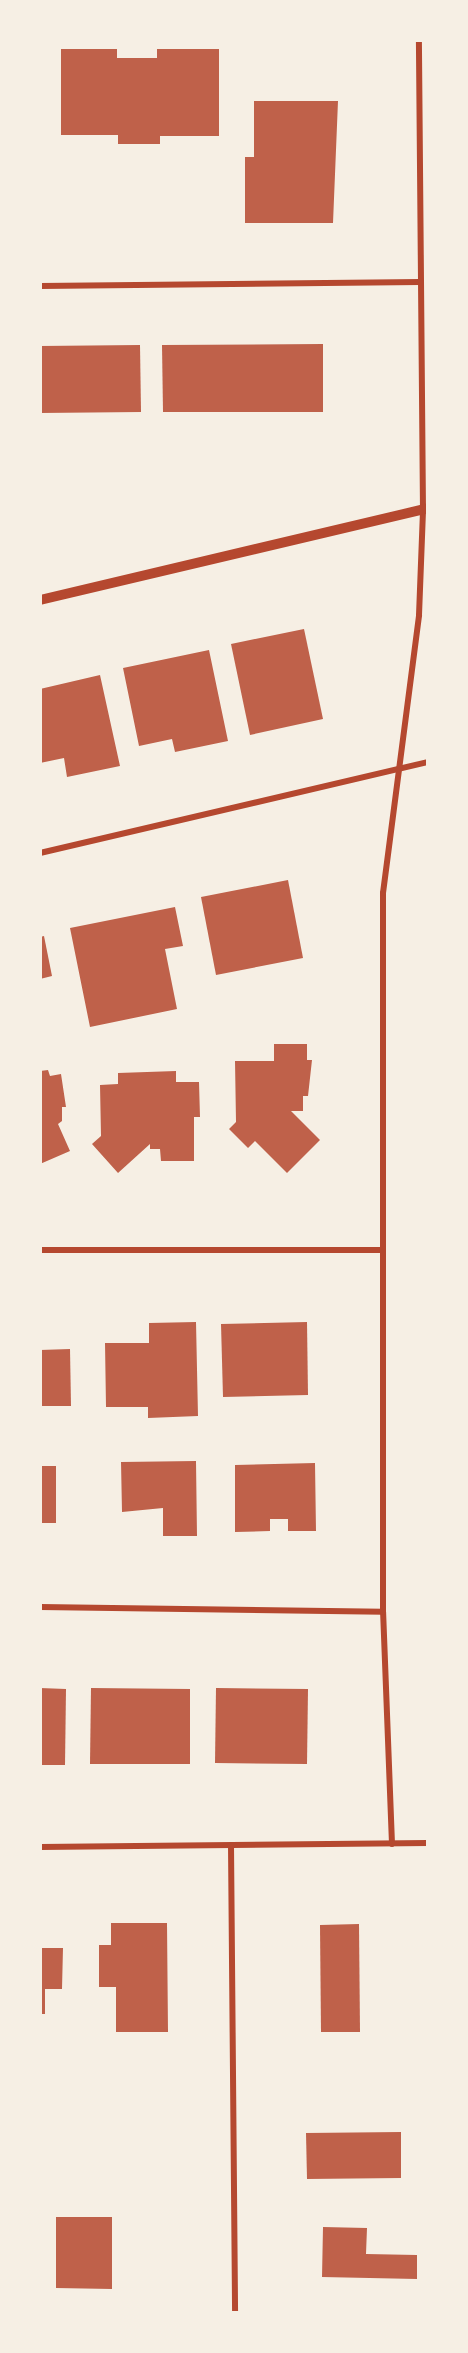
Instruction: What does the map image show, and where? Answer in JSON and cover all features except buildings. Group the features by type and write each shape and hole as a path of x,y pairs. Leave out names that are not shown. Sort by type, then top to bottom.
{"street":[{"path":"392,1844 383,1612 383,893 419,615 425,509 420,282 419,40"},
{"path":"40,286 420,282"},
{"path":"40,600 425,509"},
{"path":"40,853 428,762"},
{"path":"40,1250 383,1250"},
{"path":"40,1607 383,1612"},
{"path":"40,1846 428,1844"},
{"path":"231,1845 235,2313"}]}
